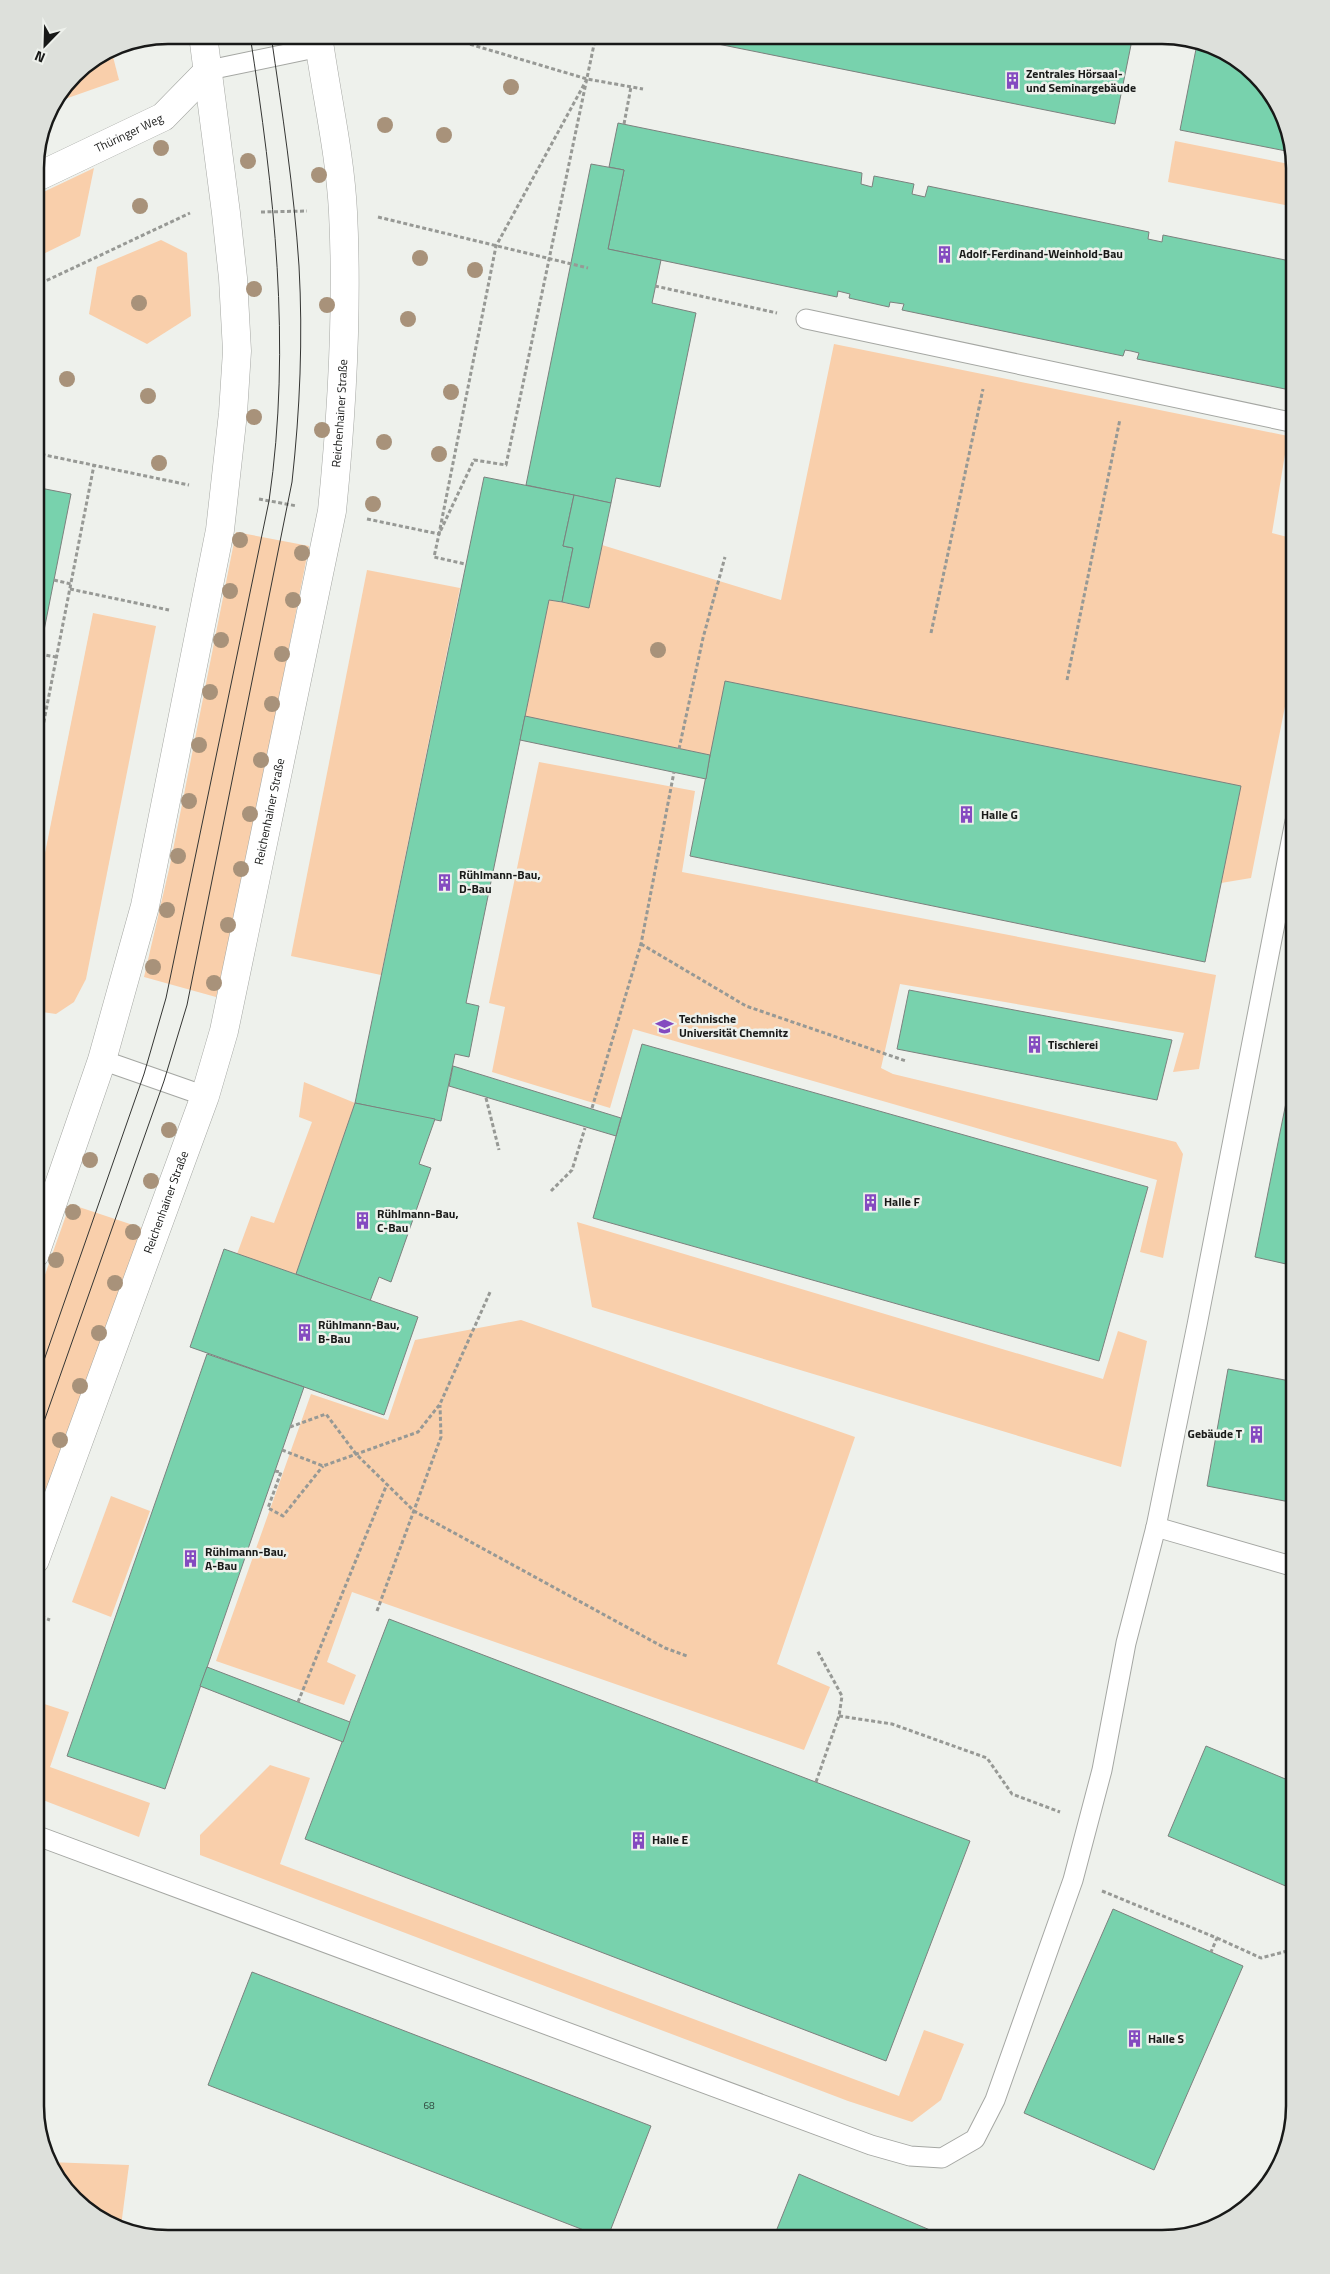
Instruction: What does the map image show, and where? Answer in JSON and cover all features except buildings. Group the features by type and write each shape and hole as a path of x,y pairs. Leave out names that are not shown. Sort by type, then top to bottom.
{"street":[{"path":"44,1228 102,1060 145,906 220,530 233,413 237,351 232,269 205,44"},
{"name":"Reichenhainer Straße","path":"44,1535 205,1096 229,1008 332,511 340,436 344,306 343,211 319,44"},
{"name":"Thüringer Weg","path":"44,174 163,117 209,70"}],"lane":[{"path":"209,70 308,44"},
{"path":"806,319 1127,389 1286,421"},
{"path":"44,1838 871,2145 910,2156 942,2158 975,2140 995,2100 1073,1880 1102,1770 1126,1643 1156,1527 1286,867"},
{"path":"102,1060 205,1096"},
{"path":"1156,1527 1286,1564"}],"path":[{"path":"469,44 587,79 642,89"},
{"path":"439,534 474,460 506,465 551,260 594,44"},
{"path":"466,564 434,557 496,246 587,79"},
{"path":"624,124 631,87"},
{"path":"496,246 588,268"},
{"path":"655,286 750,308"},
{"path":"931,633 990,358"},
{"path":"1067,680 1127,389"},
{"path":"44,455 224,490 268,501 332,511 439,534"},
{"path":"44,719 94,465"},
{"path":"679,749 703,638 724,557"},
{"path":"54,580 71,584"},
{"path":"70,589 204,617"},
{"path":"44,655 56,657"},
{"path":"592,1108 641,944 674,772"},
{"path":"641,944 746,1006 906,1061"},
{"path":"486,1098 499,1150"},
{"path":"551,1191 572,1170 585,1128"},
{"path":"275,1471 281,1472 268,1508 283,1516 323,1466 418,1432 440,1404 491,1290"},
{"path":"377,1611 442,1437 440,1404"},
{"path":"290,1427 326,1414 356,1454 414,1511 665,1648 687,1656"},
{"path":"282,1450 323,1466"},
{"path":"298,1702 387,1484"},
{"path":"44,1618 50,1620"},
{"path":"816,1782 839,1716 842,1696 817,1650"},
{"path":"839,1716 892,1724 987,1758 1012,1794 1088,1823"},
{"path":"1073,1880 1217,1938 1261,1958 1286,1951"},
{"path":"1211,1952 1217,1938"}],"shaded area":[{"path":"113,57 119,80 65,99 80,80"},
{"path":"1175,141 1286,163 1286,205 1168,182"},
{"path":"94,168 80,236 44,254 44,192"},
{"path":"161,240 187,253 191,316 147,344 89,314 97,267"},
{"path":"834,344 1286,436 1286,448 1272,533 1286,537 1286,701 1251,878 1221,883 710,755 525,716 549,600 589,608 602,545 781,600"},
{"path":"236,532 309,546 231,942 216,997 144,977 170,865"},
{"path":"367,570 460,588 381,975 291,956"},
{"path":"93,613 156,626 86,979 74,1002 56,1014 44,1012 44,858"},
{"path":"539,762 695,791 682,872 1216,975 1199,1069 1173,1072 1184,1033 900,984 881,1068 893,1074 1176,1142 1183,1154 1163,1258 1140,1252 1157,1180 633,1029 610,1108 492,1072 505,1007 489,1003"},
{"path":"304,1082 355,1103 296,1274 237,1254 251,1216 274,1223 312,1122 299,1117"},
{"path":"70,1204 142,1228 44,1502 44,1278"},
{"path":"577,1222 1103,1379 1118,1331 1147,1341 1121,1467 592,1307"},
{"path":"521,1320 855,1437 777,1664 830,1687 804,1750 352,1592 327,1662 356,1675 344,1705 216,1661 311,1394 388,1420 415,1340"},
{"path":"111,1496 150,1511 111,1617 72,1602"},
{"path":"44,1704 69,1712 50,1767 150,1803 139,1837 44,1800"},
{"path":"270,1765 310,1778 280,1864 899,2096 924,2030 964,2044 941,2100 912,2122 848,2101 200,1855 200,1835"},
{"path":"58,2162 129,2165 122,2221 99,2209 86,2199 75,2188"}],"tram line":[{"path":"44,1360 144,1074 166,998 269,501 276,442 279,384 277,268 273,210 251,44"},
{"path":"44,1421 164,1081 187,1005 292,482 300,374 299,266 291,179 272,44"}],"place":[{"name":"Zentrales Hörsaal- und Seminargebäude","path":"1012,81"},
{"name":"Adolf-Ferdinand-Weinhold-Bau","path":"945,254"},
{"name":"Halle G","path":"967,815"},
{"name":"Rühlmann-Bau, D-Bau","path":"445,882"},
{"name":"Technische Universität Chemnitz","path":"665,1026"},
{"name":"Tischlerei","path":"1034,1045"},
{"name":"Halle F","path":"870,1202"},
{"name":"Rühlmann-Bau, C-Bau","path":"363,1221"},
{"name":"Rühlmann-Bau, B-Bau","path":"304,1332"},
{"name":"Gebäude T","path":"1256,1434"},
{"name":"Rühlmann-Bau, A-Bau","path":"191,1559"},
{"name":"Halle E","path":"638,1840"},
{"name":"Halle S","path":"1134,2039"}]}
